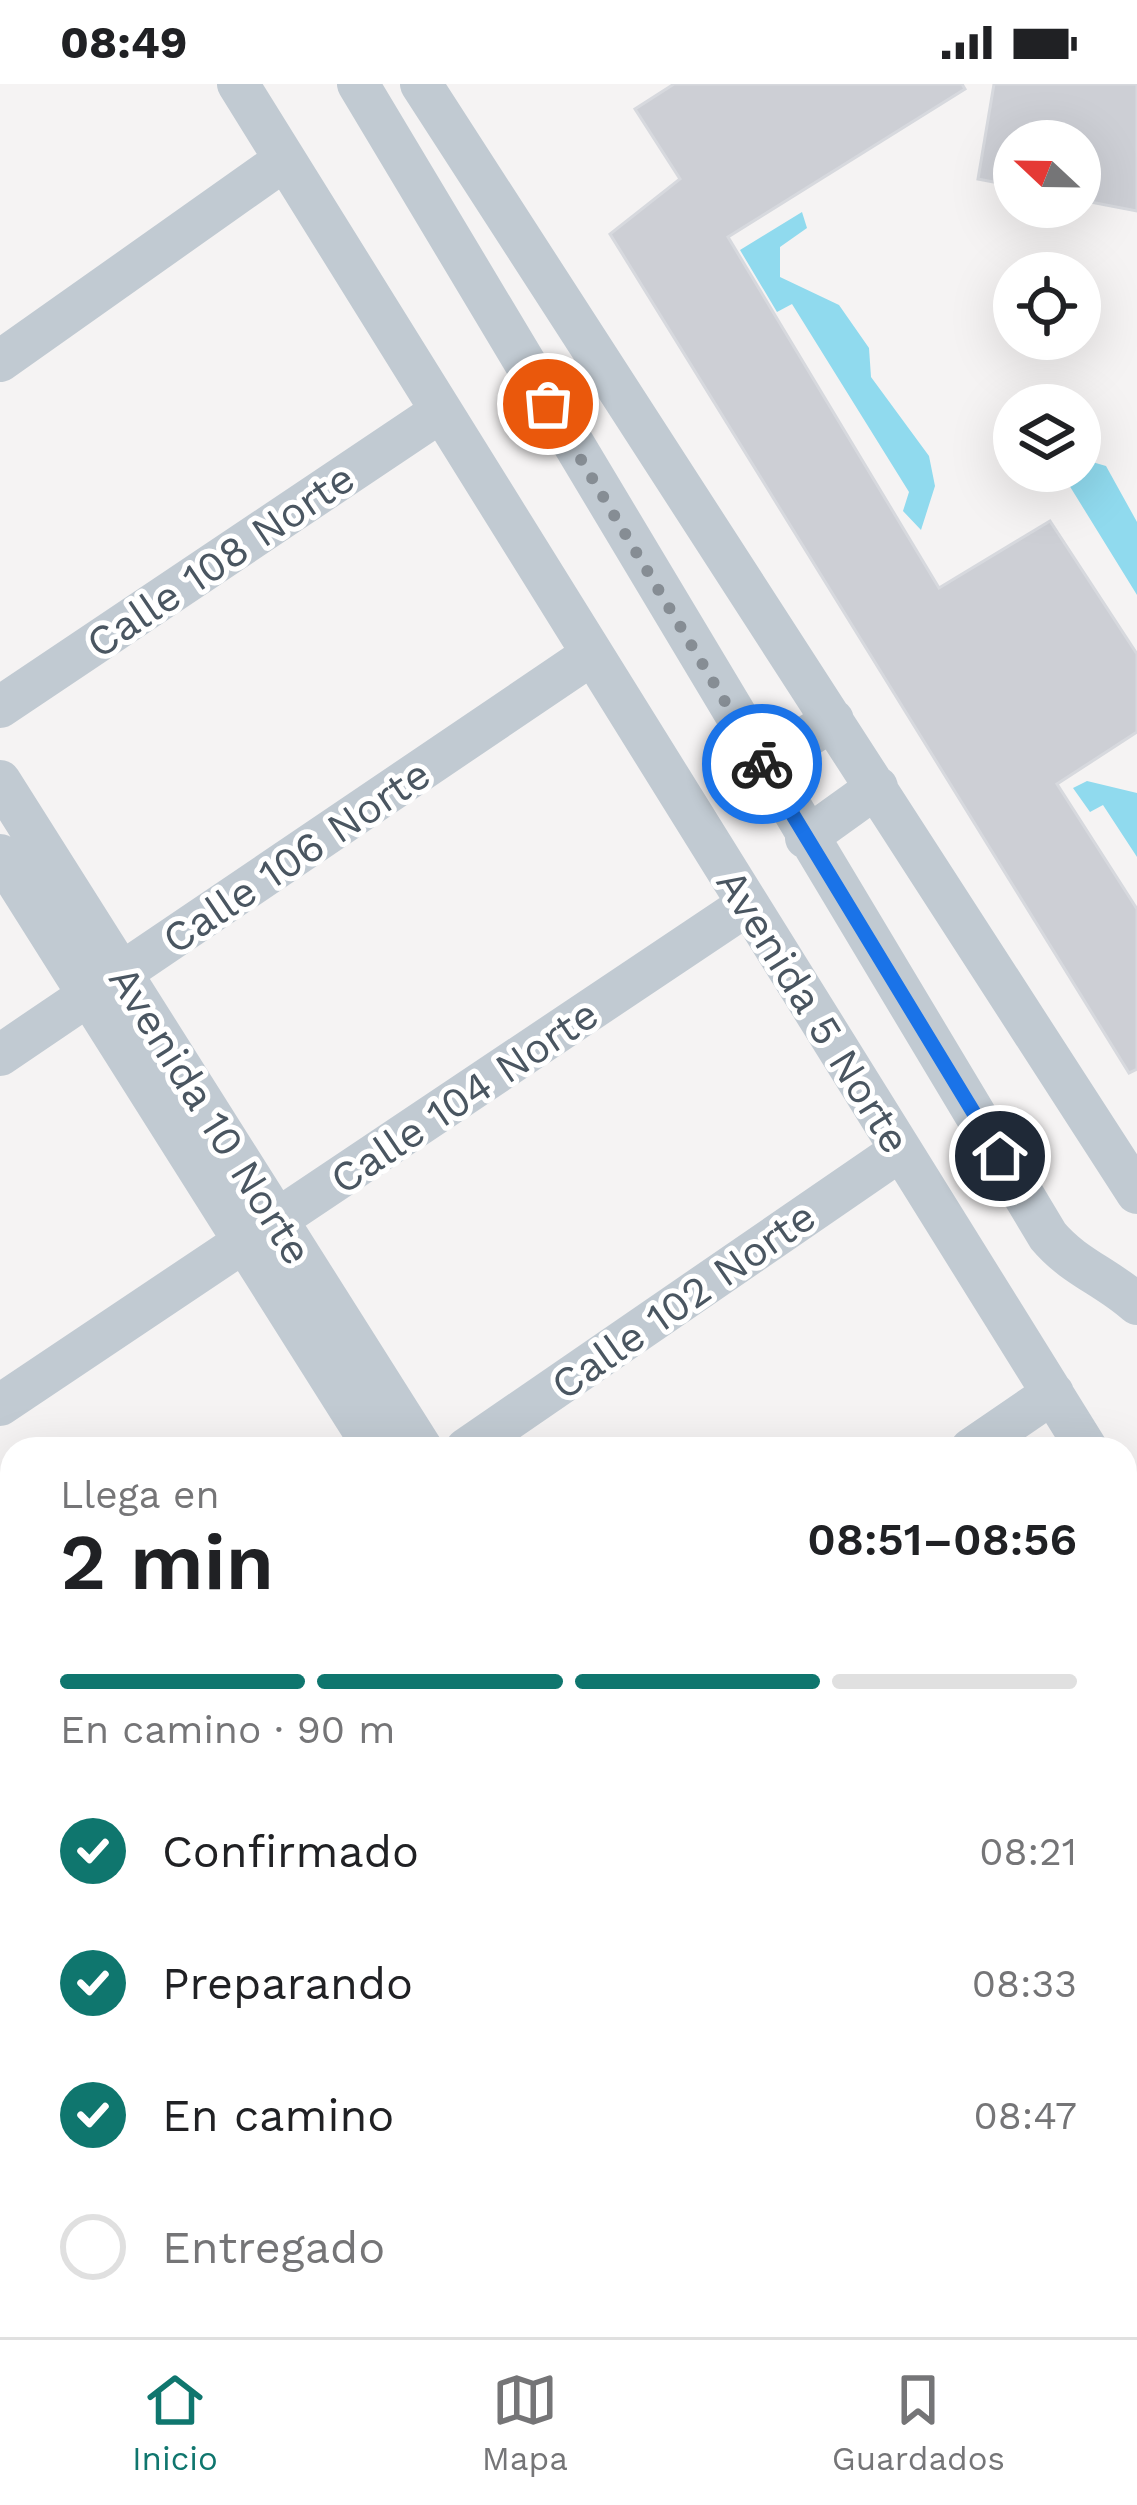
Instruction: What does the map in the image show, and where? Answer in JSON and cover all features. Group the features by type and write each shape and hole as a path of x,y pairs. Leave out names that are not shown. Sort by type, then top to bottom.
{"street":[{"name":"Avenida 5 Norte","path":"238,84 1080,1437"},
{"path":"358,84 1048,1236 1072,1264 1109,1280 1137,1304"},
{"path":"421,84 1137,1193"},
{"path":"0,361 283,161"},
{"name":"Calle 108 Norte","path":"0,707 440,412"},
{"name":"Calle 106 Norte","path":"0,1055 591,655"},
{"path":"762,765 833,720"},
{"name":"Avenida 10 Norte","path":"0,781 105,985 261,1233 369,1437"},
{"path":"806,838 877,787"},
{"name":"Avenida 10 Norte","path":"0,855 105,985"},
{"name":"Calle 104 Norte","path":"0,1405 748,905"},
{"name":"Calle 102 Norte","path":"483,1437 901,1150"},
{"name":"Avenida 10 Norte","path":"261,1233 413,1437"},
{"path":"988,1437 1052,1393"}],"water":[{"path":"802,212 807,228 780,247 780,277 839,305 869,348 871,377 929,456 935,486 921,530 903,511 909,492 792,304 777,312 740,250"},
{"path":"1101,465 1137,522 1137,595 1073,492 1101,492"},
{"path":"1087,781 1137,793 1137,857 1103,805 1090,812 1073,788"}],"building":[{"path":"674,84 962,84 965,89 728,237 939,588 1050,521 1137,654 1137,732 1057,784 1137,909 1137,1069 1129,1073 610,234 680,179 635,109"},
{"path":"994,84 1137,84 1137,211 1101,204 1101,120 993,120 993,182 978,179"}],"way so far":[{"path":"548,404 762,764"}],"route":[{"path":"762,764 1000,1156"}]}
